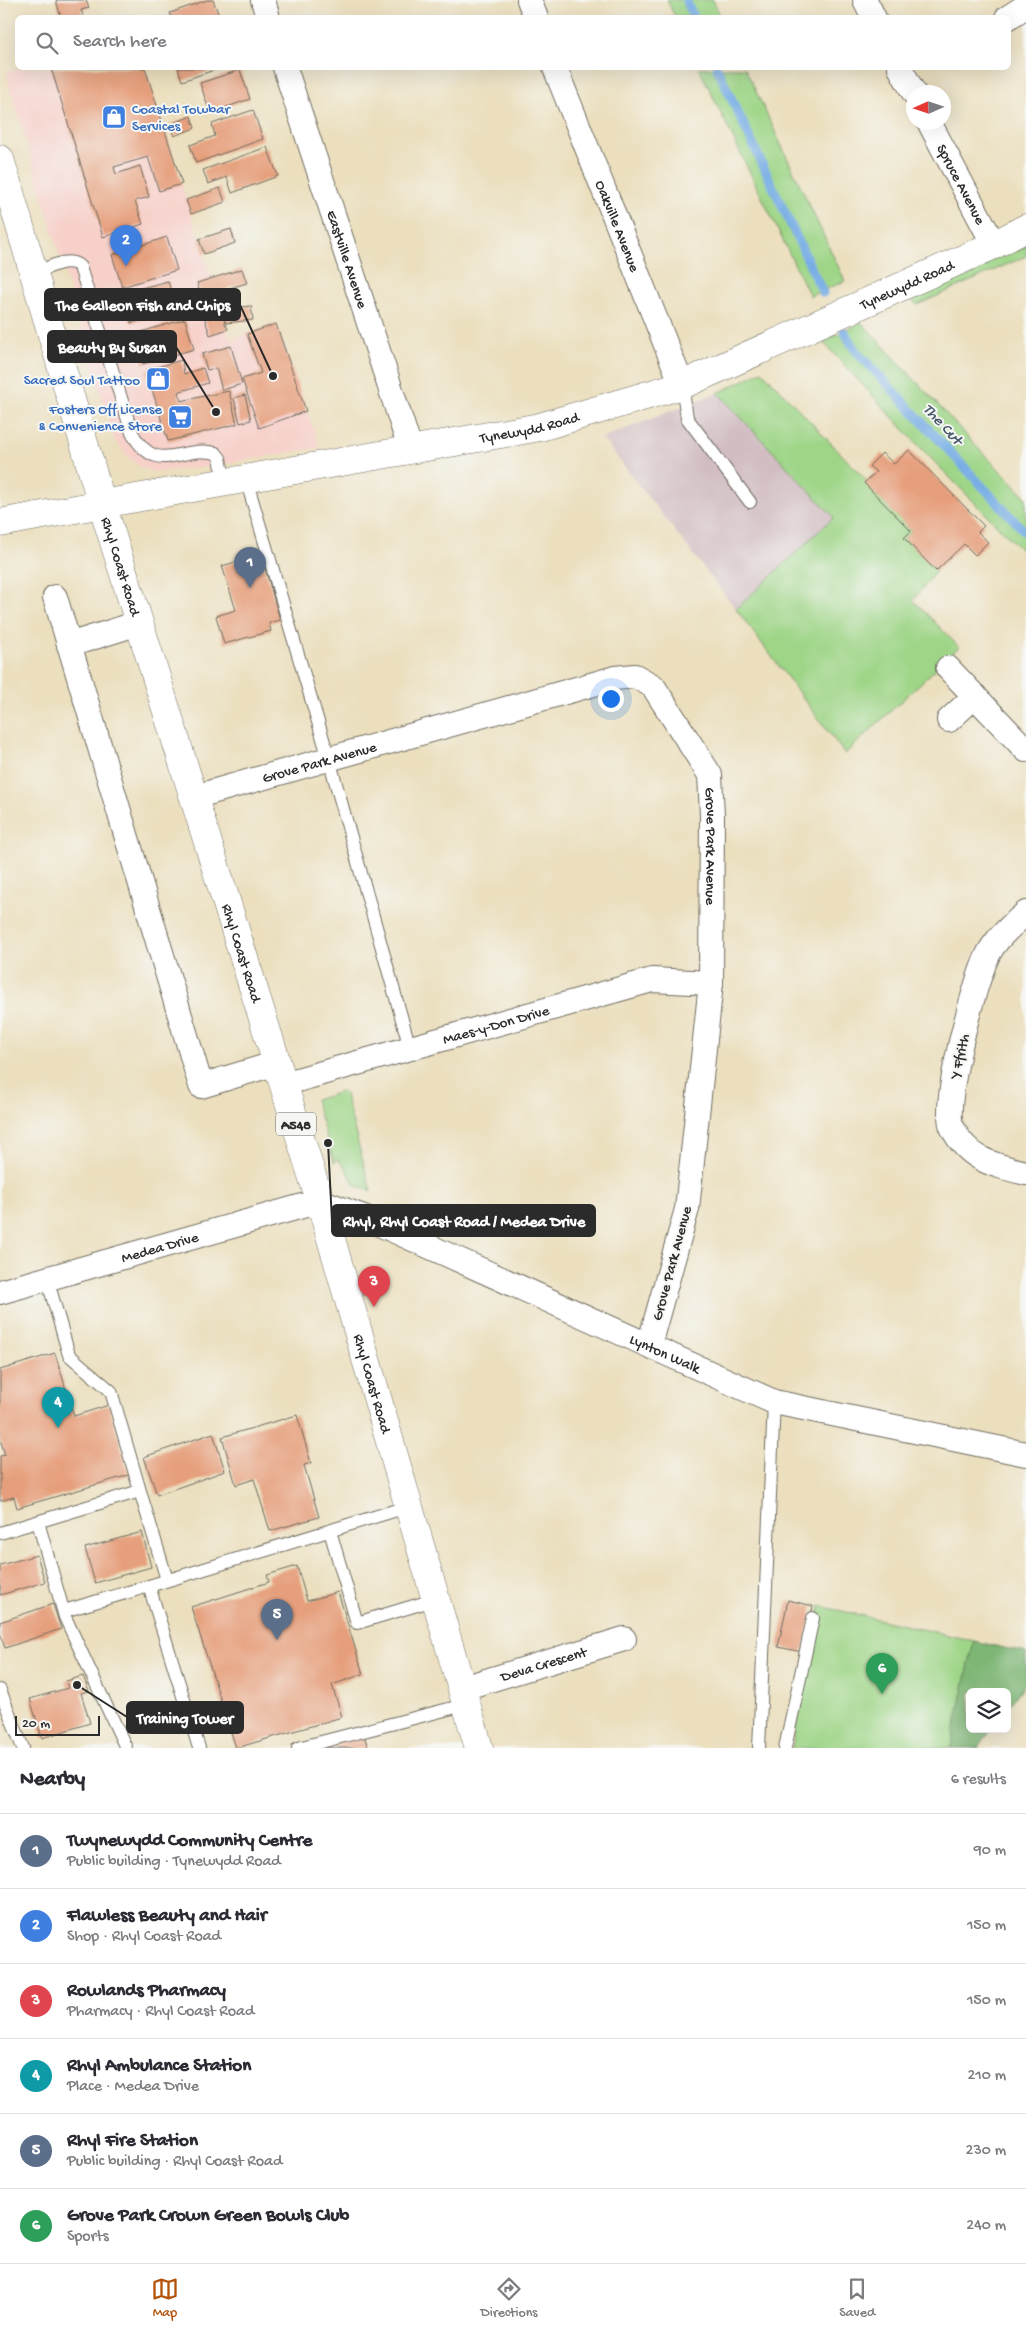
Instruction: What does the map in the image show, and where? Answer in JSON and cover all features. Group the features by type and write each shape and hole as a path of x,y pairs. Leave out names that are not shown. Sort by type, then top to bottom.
{"main road":[{"name":"Rhyl Coast Road","path":"0,159 102,504 320,1201 479,1748"},
{"name":"Tynewydd Road","path":"0,523 540,427 682,385 994,245 1026,228"}],"street":[{"path":"263,0 267,15"},
{"path":"529,0 535,15"},
{"path":"865,0 872,15"},
{"path":"1011,15 1026,6"},
{"name":"Eastville Avenue","path":"286,70 411,451"},
{"name":"Oakville Avenue","path":"557,70 682,385"},
{"name":"Spruce Avenue","path":"933,130 994,245"},
{"path":"55,597 69,645 139,623"},
{"name":"Maes-y-Don Drive","path":"69,645 202,1086 410,1048 652,980 711,983"},
{"path":"948,668 1026,750"},
{"name":"Grove Park Avenue","path":"194,797 615,678 635,676 653,686 710,775 712,815 711,983 687,1209 649,1346"},
{"path":"950,720 975,696"},
{"name":"Y Ffrith","path":"1026,913 1010,927 990,951 976,983 950,1099 951,1126 968,1151 994,1165 1026,1173"},
{"name":"Lynton Walk","path":"320,1201 366,1218 774,1402 1026,1454"},
{"name":"Medea Drive","path":"0,1292 320,1201"},
{"name":"Deva Crescent","path":"465,1696 624,1639"}],"lane":[{"path":"34,273 69,261 76,262 80,267 132,433 147,453 160,458 202,452 216,453 236,481 329,759 410,1048"},
{"path":"682,385 686,418 750,502"},
{"path":"47,1278 69,1355 111,1391 167,1580"},
{"path":"759,1748 774,1402"},
{"path":"0,1533 140,1491"},
{"path":"64,1611 410,1506"},
{"path":"38,1522 64,1611 126,1748"},
{"path":"330,1531 357,1623 437,1599"},
{"path":"149,1586 199,1748"},
{"path":"785,1748 813,1618"},
{"path":"0,1690 23,1748"},
{"path":"298,1748 465,1696"}],"shaded area":[{"path":"15,70 146,70 230,339 276,324 320,447 205,467 154,472 139,466 126,455 114,439 6,73"},
{"path":"718,393 834,517 736,609 602,438"}],"green space":[{"path":"667,0 713,0 720,15 674,15"},
{"path":"700,70 746,70 845,281 810,296"},
{"path":"1026,241 1026,256 917,305 912,300"},
{"path":"861,322 1026,497 1026,555 920,447 823,342"},
{"path":"762,371 867,481 911,531 904,538 936,571 913,600 959,647 845,754 736,609 834,517 718,393"},
{"path":"344,1091 371,1191 354,1184 338,1159 334,1162 315,1100"},
{"path":"820,1606 974,1641 951,1748 792,1748"},
{"path":"974,1641 1026,1653 1026,1683 1011,1703 1011,1688 966,1688 966,1733 989,1733 978,1748 951,1748"}],"building":[{"path":"56,0 86,0 89,8 81,10 83,15 60,15"},
{"path":"207,0 213,0 219,15 171,15 170,13"},
{"name":"Coastal Towbar Services","path":"52,70 146,70 182,184 159,191 148,157 114,167 116,174 140,166 149,197 135,201 143,224 103,237"},
{"path":"179,70 214,70 182,81"},
{"path":"240,70 250,99 210,113 200,83"},
{"path":"253,110 263,139 196,163 190,145 215,136 212,124"},
{"path":"191,116 195,128 174,136 169,125"},
{"path":"267,147 278,176 232,193 227,177 208,184 203,170"},
{"path":"220,188 225,202 191,214 186,200"},
{"path":"231,229 235,243 204,254 199,239"},
{"path":"167,237 177,270 122,287 112,255"},
{"path":"242,269 247,283 216,292 228,329 210,335 202,310 190,314 184,295 199,290 197,283"},
{"path":"168,281 173,298 165,301 168,313 131,323 123,293"},
{"path":"251,306 253,320 225,323 223,309"},
{"path":"185,319 194,349 143,364 134,334"},
{"path":"276,324 306,411 259,428 242,379 261,373 247,334"},
{"path":"231,346 242,384 222,390 216,368 207,370 202,354"},
{"path":"182,360 184,374 203,368 208,383 178,392 181,401 229,391 237,424 168,441 146,370"},
{"path":"245,395 251,420 240,423 234,398"},
{"path":"909,450 984,526 978,532 988,542 975,555 964,544 936,571 904,538 911,531 864,483 876,472 869,466 882,453 894,464"},
{"path":"261,554 280,620 269,623 271,631 224,644 216,616 236,610 222,566"},
{"path":"55,1353 74,1416 109,1405 129,1475 17,1508 14,1497 0,1501 0,1456 5,1455 0,1439 0,1370"},
{"path":"297,1415 311,1463 304,1465 319,1517 270,1531 254,1479 236,1485 222,1437"},
{"path":"213,1433 225,1471 157,1495 144,1457"},
{"path":"142,1532 151,1567 95,1583 85,1548"},
{"path":"37,1555 45,1582 0,1595 0,1565"},
{"path":"297,1566 307,1601 338,1592 363,1674 332,1685 342,1717 236,1748 191,1607 269,1582 267,1575"},
{"path":"788,1600 813,1606 802,1652 778,1647"},
{"path":"53,1604 61,1629 5,1648 0,1633 0,1622"},
{"path":"83,1676 89,1691 81,1693 90,1723 42,1738 30,1699 68,1688 66,1681"},
{"path":"364,1735 368,1748 321,1748"}],"waterway":[{"name":"The Cut","path":"686,0 693,15"},
{"name":"The Cut","path":"718,70 823,293"},
{"name":"The Cut","path":"844,331 855,350 1026,533"}],"place":[{"name":"Coastal Towbar Services","path":"114,117"},
{"name":"Flawless Beauty and Hair","path":"126,266"},
{"name":"The Galleon Fish and Chips","path":"273,376"},
{"name":"Sacred Soul Tattoo","path":"158,379"},
{"name":"Beauty By Susan","path":"216,412"},
{"name":"Fosters Off License & Convenience Store","path":"180,417"},
{"name":"Twynewydd Community Centre","path":"250,588"},
{"name":"Rhyl, Rhyl Coast Road / Medea Drive","path":"328,1143"},
{"name":"Rowlands Pharmacy","path":"374,1307"},
{"name":"Rhyl Ambulance Station","path":"58,1428"},
{"name":"Rhyl Fire Station","path":"277,1640"},
{"name":"Training Tower","path":"77,1685"},
{"name":"Grove Park Crown Green Bowls Club","path":"882,1694"}]}
